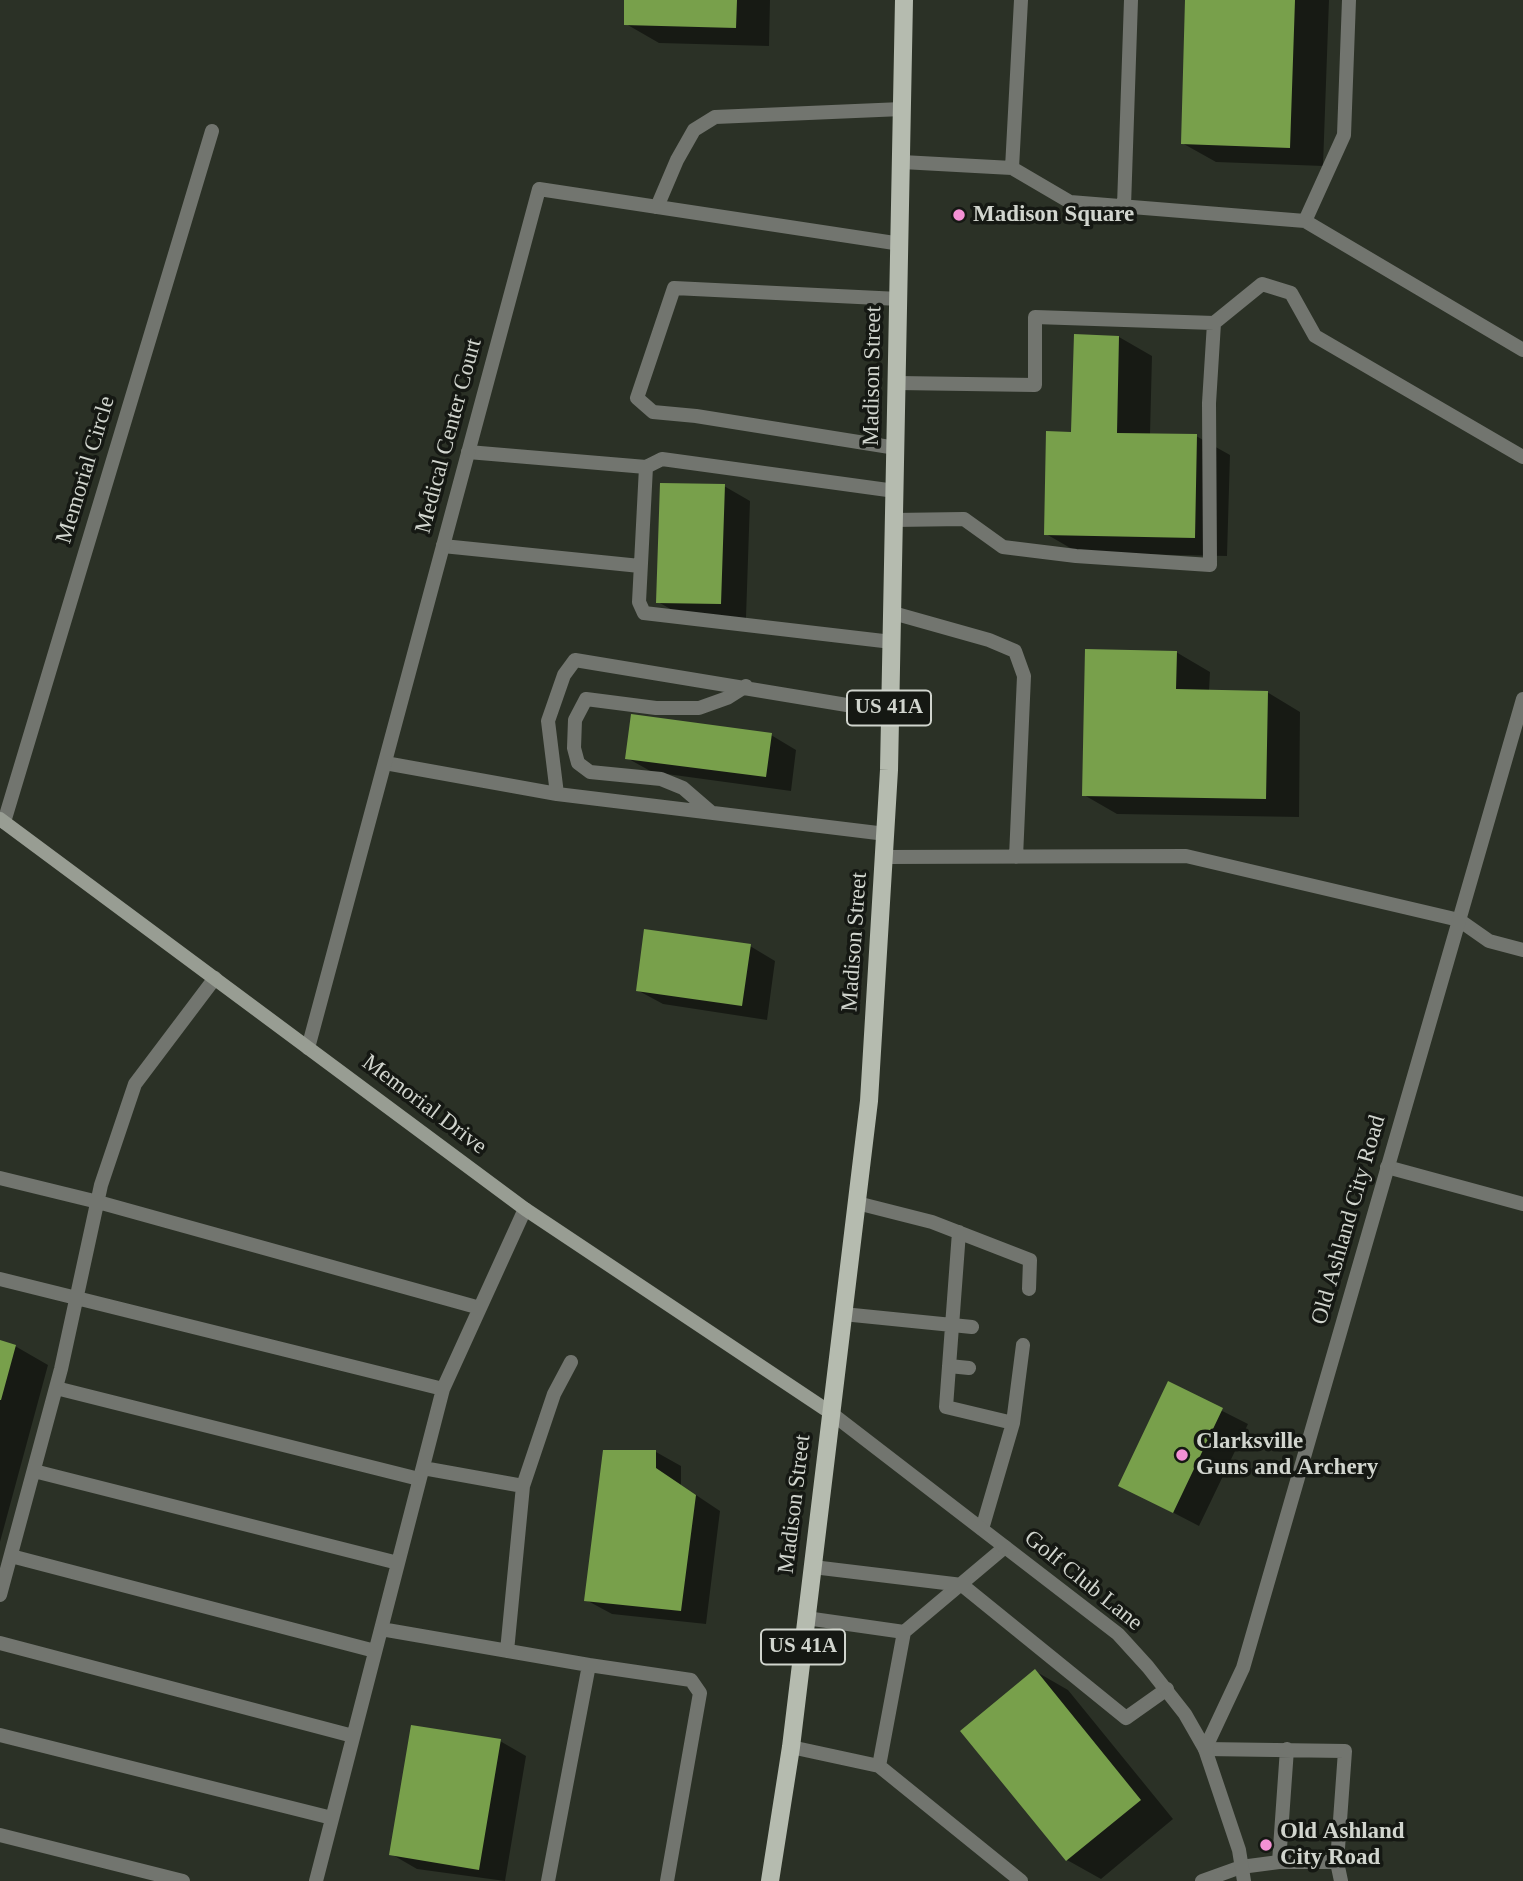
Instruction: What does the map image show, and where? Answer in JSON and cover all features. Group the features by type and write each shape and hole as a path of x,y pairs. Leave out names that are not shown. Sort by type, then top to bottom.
{"main road":[{"name":"Madison Street","path":"770,1881 813,1567 869,1101 886,834 901,244 904,0"},
{"name":"Memorial Drive","path":"2,821 525,1209 831,1413"}],"street":[{"path":"1012,168 1021,0"},
{"path":"1124,206 1131,0"},
{"path":"1305,221 1345,135 1349,0"},
{"path":"657,207 677,160 694,130 715,117 902,109"},
{"name":"Memorial Circle","path":"2,821 212,131"},
{"path":"902,162 1012,168 1070,202 1305,221 1523,350"},
{"name":"Medical Center Court","path":"308,1048 539,188 901,244"},
{"path":"898,383 1035,385 1035,317 1214,323 1262,284 1292,293 1315,336 1523,457"},
{"path":"896,448 696,416 653,412 637,398 674,288 899,299"},
{"path":"894,520 964,519 1003,547 1210,565 1209,403 1214,323"},
{"path":"468,452 646,467 663,459 895,491"},
{"path":"646,467 639,602 644,613 892,642"},
{"path":"443,545 640,566"},
{"path":"893,613 989,640 1015,651 1024,676 1016,856"},
{"path":"557,794 548,721 564,675 575,660 746,686 889,712"},
{"path":"712,813 683,788 661,779 590,772 578,763 574,748 575,720 586,699 656,708 699,708 727,698 746,686"},
{"name":"Old Ashland City Road","path":"1205,1748 1243,1668 1523,699"},
{"path":"385,763 557,794 886,834"},
{"path":"884,857 1186,856 1459,920 1489,941 1523,950"},
{"path":"0,1595 56,1388 97,1202 135,1084 215,978"},
{"path":"1387,1167 1523,1204"},
{"path":"0,1178 97,1202 480,1308"},
{"path":"857,1203 932,1222 1030,1260 1029,1289"},
{"path":"316,1881 443,1389 525,1209"},
{"path":"959,1232 946,1407 1013,1423"},
{"path":"0,1279 443,1389"},
{"path":"843,1314 972,1327"},
{"path":"982,1529 1013,1423 1023,1345"},
{"path":"507,1651 523,1486 554,1394 571,1362"},
{"path":"949,1366 970,1368"},
{"path":"1004,1372 1020,1374"},
{"path":"56,1388 421,1474 523,1486"},
{"name":"Golf Club Lane","path":"831,1413 1118,1634 1167,1689 1205,1748 1242,1874"},
{"path":"34,1471 398,1563"},
{"path":"879,1766 904,1632 962,1586 1005,1547"},
{"path":"11,1556 375,1651"},
{"path":"813,1567 962,1586 1126,1718 1167,1689"},
{"path":"806,1618 904,1632"},
{"path":"381,1629 691,1680 700,1693 667,1881"},
{"path":"0,1643 353,1736"},
{"path":"548,1881 589,1665"},
{"path":"0,1735 332,1818"},
{"path":"790,1747 879,1766 1021,1881"},
{"path":"1205,1748 1345,1751 1337,1862 1341,1881"},
{"path":"1279,1862 1287,1749"},
{"path":"0,1835 183,1881"},
{"path":"1202,1881 1242,1874 1279,1862 1337,1862"}],"building":[{"path":"624,0 737,0 736,28 624,25"},
{"path":"1185,0 1295,0 1290,148 1181,144"},
{"path":"1074,334 1119,336 1117,433 1197,434 1195,538 1044,535 1046,431 1071,432"},
{"path":"660,483 725,484 721,604 656,603"},
{"path":"1085,649 1177,651 1176,689 1268,691 1266,799 1082,796"},
{"path":"631,714 772,733 766,777 625,759"},
{"path":"644,929 751,944 742,1006 636,991"},
{"path":"0,1340 16,1345 1,1400 0,1400"},
{"path":"1168,1381 1223,1408 1173,1513 1118,1486"},
{"path":"603,1450 656,1450 656,1468 696,1495 681,1611 584,1601"},
{"path":"1035,1669 1141,1800 1066,1861 960,1731"},
{"path":"411,1725 501,1739 479,1870 389,1855"}],"place":[{"name":"Madison Square","path":"959,215"},
{"name":"Clarksville Guns and Archery","path":"1182,1455"},
{"name":"Old Ashland City Road","path":"1266,1845"}]}
